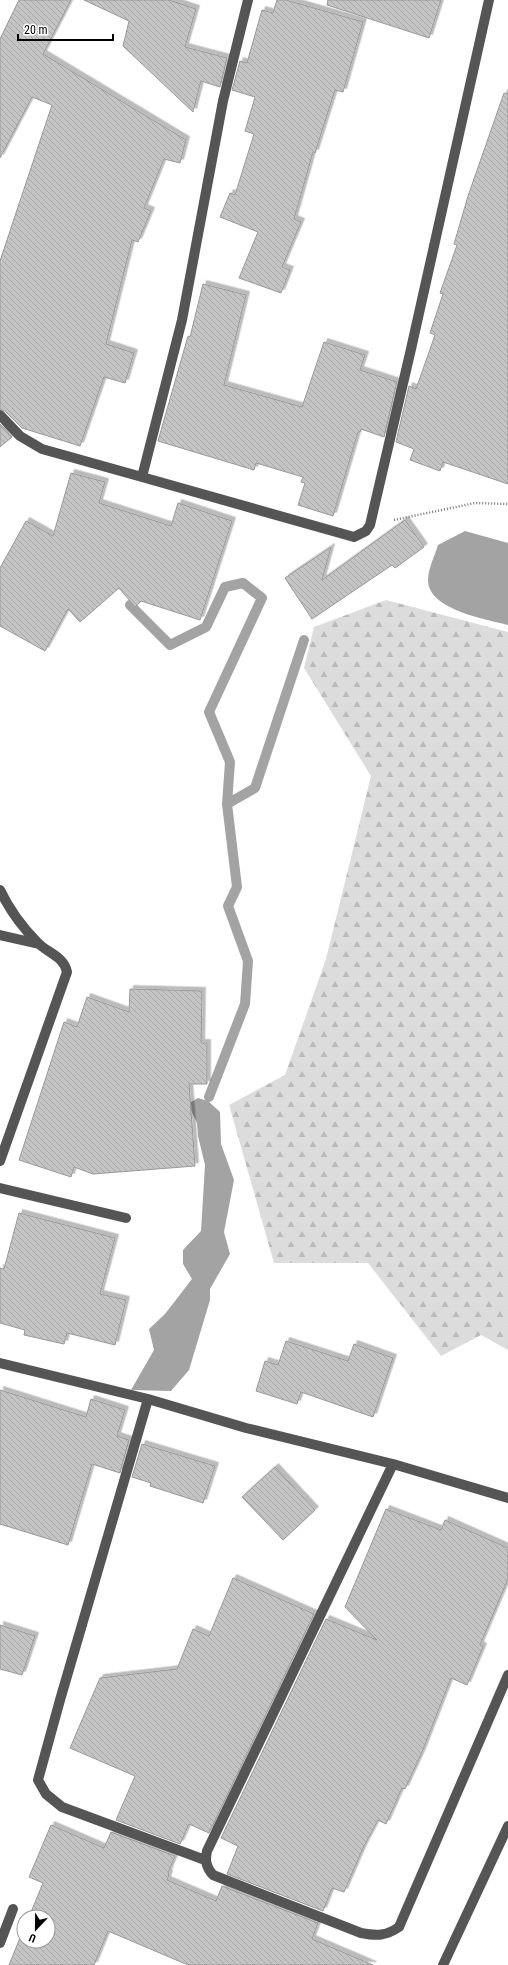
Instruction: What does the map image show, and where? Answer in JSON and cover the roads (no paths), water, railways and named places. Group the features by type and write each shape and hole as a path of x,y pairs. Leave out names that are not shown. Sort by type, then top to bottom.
{"street":[{"path":"142,477 182,320 223,101 248,0"},
{"path":"0,415 20,436 42,448 354,537 366,531 370,525 411,349 489,0"},
{"path":"0,890 10,911 38,944 61,960 66,966 67,972 0,1161"},
{"path":"0,935 38,944"},
{"path":"0,1188 126,1218"},
{"path":"0,1363 148,1399 246,1428 393,1464 508,1498"},
{"path":"148,1399 38,1780 46,1794 62,1807 205,1860"},
{"path":"393,1464 211,1844 205,1860 208,1869 213,1875 361,1933 377,1936 389,1934 399,1927 508,1676"},
{"path":"443,1965 508,1826"},
{"path":"0,1943 13,1909"}],"waterway":[{"path":"130,605 170,645 206,627 225,587 243,583 262,598 209,712 230,762 227,804 237,887 228,906 248,961 245,1004 209,1097"},
{"path":"227,804 255,788 304,640"}]}
